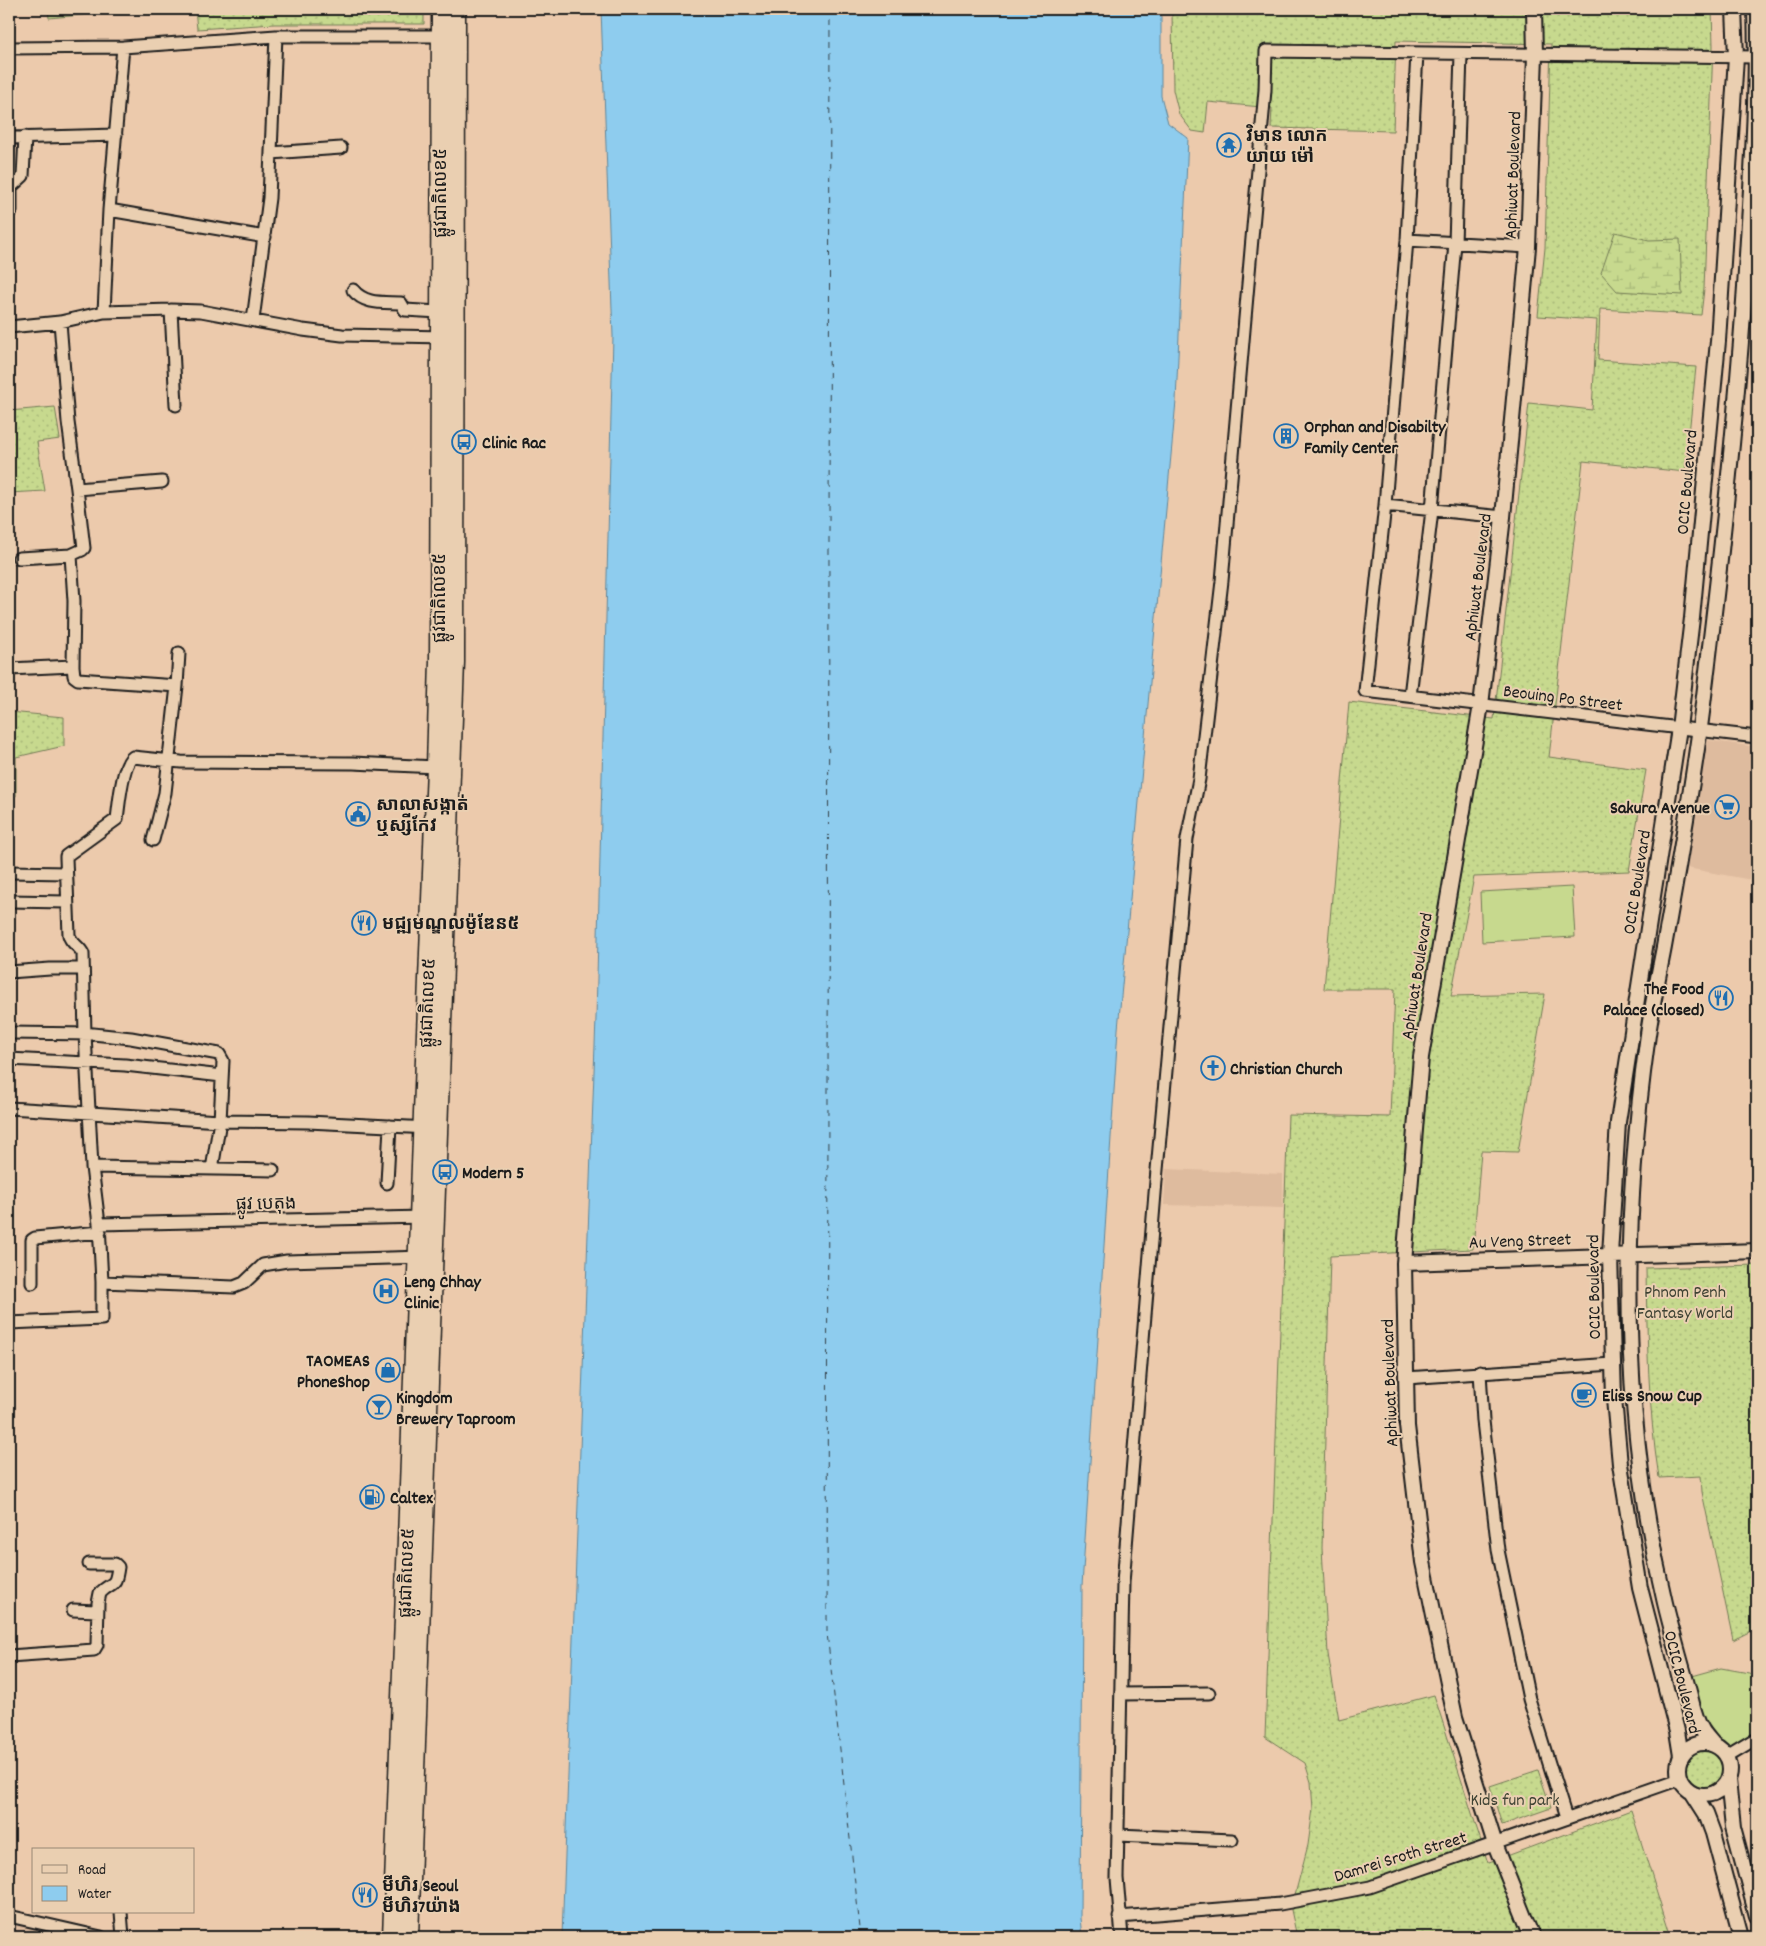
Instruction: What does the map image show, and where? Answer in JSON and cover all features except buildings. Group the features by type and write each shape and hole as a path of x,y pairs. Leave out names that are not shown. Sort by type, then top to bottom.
{"highway":[{"name":"ផ្លូវជាតិលេខ៥","path":"431,1128 436,767 447,338 448,36 441,9"},
{"name":"ផ្លូវជាតិលេខ៥","path":"392,1937 455,662 447,338 439,312 448,36 456,9"},
{"name":"ផ្លូវជាតិលេខ៥","path":"409,1937 425,1257"}],"street":[{"name":"Aphiwat Boulevard","path":"1532,1937 1495,1844 1455,1717 1424,1562 1407,1426 1404,1263 1421,1057 1481,705 1503,517 1528,247 1535,55 1534,9"},
{"name":"OCIC Boulevard","path":"1681,1756 1677,1732 1640,1588 1630,1535 1620,1464 1614,1399 1610,1255 1618,1122 1679,728 1692,618 1718,341 1736,57 1734,9"},
{"name":"OCIC Boulevard","path":"1713,1744 1700,1727 1673,1636 1660,1583 1644,1495 1633,1398 1629,1254 1636,1128 1648,1037 1700,730 1718,590 1742,344 1755,123 1757,57 1755,9"},
{"path":"253,320 265,238 276,36"},
{"path":"9,48 123,47 276,36 448,36"},
{"path":"104,312 109,210 123,47"},
{"path":"1122,1937 1119,1917 1118,1835 1122,1583 1187,839 1199,779 1222,581 1265,90 1266,51 1757,57"},
{"path":"1417,53 1407,240 1385,505 1503,517"},
{"path":"1410,696 1432,510 1454,243 1461,54"},
{"path":"9,138 116,135"},
{"path":"11,211 11,187 23,176 25,138"},
{"path":"271,153 341,148"},
{"path":"109,210 265,238"},
{"path":"1407,240 1528,247"},
{"path":"353,290 365,300 401,303 405,310 410,311 439,312"},
{"path":"9,327 60,322 104,312 171,310 201,311 303,330 342,335 447,338"},
{"path":"171,310 176,406"},
{"path":"19,558 71,555 84,548 68,422 60,322"},
{"path":"77,488 162,482"},
{"name":"Beouing Po Street","path":"1385,505 1365,691 1757,737"},
{"path":"71,555 74,601 74,676 78,679 177,686"},
{"path":"153,840 166,793 179,653"},
{"path":"9,669 73,666"},
{"path":"9,1323 102,1319 100,1228 92,1167 82,950 70,941 66,856 116,819 122,782 131,758 169,761 353,763 436,767"},
{"path":"9,872 66,873"},
{"path":"9,901 67,902"},
{"path":"9,972 83,969"},
{"path":"9,1033 85,1034 131,1038 219,1054 223,1061 220,1120 212,1169"},
{"path":"9,1059 87,1062 222,1076"},
{"path":"9,1108 220,1120 431,1128"},
{"path":"387,1183 390,1126"},
{"path":"92,1167 273,1170"},
{"name":"ផ្លូវ បេតុង","path":"32,1283 31,1247 32,1240 35,1238 100,1228 427,1217"},
{"name":"Au Veng Street","path":"1404,1263 1757,1251"},
{"path":"102,1282 234,1287 244,1283 263,1265 287,1261 425,1257"},
{"path":"1406,1378 1613,1364"},
{"path":"1480,1372 1483,1421 1498,1550 1529,1699 1566,1818"},
{"path":"9,1656 94,1650 97,1645 97,1611 100,1593 112,1586 116,1580 118,1567 115,1564 89,1564"},
{"path":"72,1610 97,1611"},
{"path":"1120,1694 1209,1693"},
{"path":"1727,1756 1757,1738"},
{"path":"1741,1937 1713,1833 1706,1814 1692,1792 1680,1779 1678,1763 1681,1756 1695,1744 1704,1742 1713,1744 1727,1756 1730,1764 1728,1780 1733,1827 1757,1916"},
{"name":"Damrei Sroth Street","path":"1119,1917 1280,1904 1370,1887 1680,1779"},
{"path":"1692,1792 1702,1795 1712,1793 1721,1788 1728,1780"},
{"path":"1118,1835 1232,1840"},
{"path":"121,1914 123,1937"},
{"path":"9,1916 101,1937"}],"shaded area":[{"name":"Sakura Avenue","path":"1706,740 1757,747 1757,881 1687,868"},
{"path":"1166,1169 1283,1174 1283,1208 1164,1205"},
{"path":"9,1918 90,1937 9,1937"}],"green space":[{"path":"48,9 145,9 49,18"},
{"path":"195,9 424,9 424,24 274,24 197,29"},
{"path":"1172,9 1712,9 1713,46 1704,289 1701,315 1600,309 1598,360 1696,367 1685,472 1583,461 1549,757 1646,770 1629,871 1474,877 1451,996 1545,994 1518,1152 1481,1151 1473,1249 1330,1256 1322,1548 1328,1654 1339,1720 1434,1695 1488,1863 1631,1810 1671,1937 1297,1937 1291,1910 1308,1845 1313,1809 1311,1782 1305,1763 1265,1737 1288,1115 1390,1117 1395,989 1324,989 1349,702 1494,719 1529,403 1592,410 1597,320 1538,316 1545,248 1551,44 1396,41 1393,131 1271,128 1272,108 1208,102 1205,133 1192,131 1179,114 1173,90"},
{"path":"1615,232 1649,240 1680,239 1682,295 1617,291 1601,273"},
{"path":"55,407 60,439 37,442 45,491 9,493 9,411"},
{"path":"9,712 64,717 64,746 16,757 16,796 9,797"},
{"path":"1572,887 1575,937 1482,942 1480,892"},
{"name":"Phnom Penh Fantasy World","path":"1757,1265 1757,1631 1749,1632 1733,1640 1702,1492 1701,1476 1659,1478 1650,1400 1646,1268"},
{"path":"1721,1668 1749,1673 1757,1678 1757,1738 1727,1756 1713,1744 1685,1678"},
{"path":"1704,1750 1717,1756 1723,1769 1717,1782 1704,1788 1691,1782 1685,1769 1691,1756"},
{"name":"Kids fun park","path":"1538,1770 1551,1808 1502,1825 1490,1786"}],"water":[{"path":"601,9 1161,9 1161,96 1168,123 1188,138 1176,401 1118,1029 1082,1586 1080,1918 1082,1937 562,1937 596,1018 613,336"}],"ferry route":[{"path":"830,9 827,1633 861,1937"}],"place":[{"name":"វិមាន លោក យាយ ម៉ៅ","path":"1229,145"},
{"name":"Orphan and Disabilty Family Center","path":"1286,436"},
{"name":"Clinic Rac","path":"464,442"},
{"name":"Sakura Avenue","path":"1727,807"},
{"name":"សាលាសង្កាត់ ឬស្សីកែវ","path":"358,814"},
{"name":"មជ្ឍមណ្ឌលម៉ូឌែន៥","path":"364,923"},
{"name":"The Food Palace (closed)","path":"1721,998"},
{"name":"Christian Church","path":"1213,1068"},
{"name":"Modern 5","path":"445,1172"},
{"name":"Leng Chhay Clinic","path":"386,1291"},
{"name":"TAOMEAS PhoneShop","path":"388,1370"},
{"name":"Eliss Snow Cup","path":"1584,1395"},
{"name":"Kingdom Brewery Taproom","path":"379,1407"},
{"name":"Caltex","path":"372,1497"},
{"name":"មីហិរ Seoul មីហិរ7យ៉ាង","path":"365,1895"}]}
